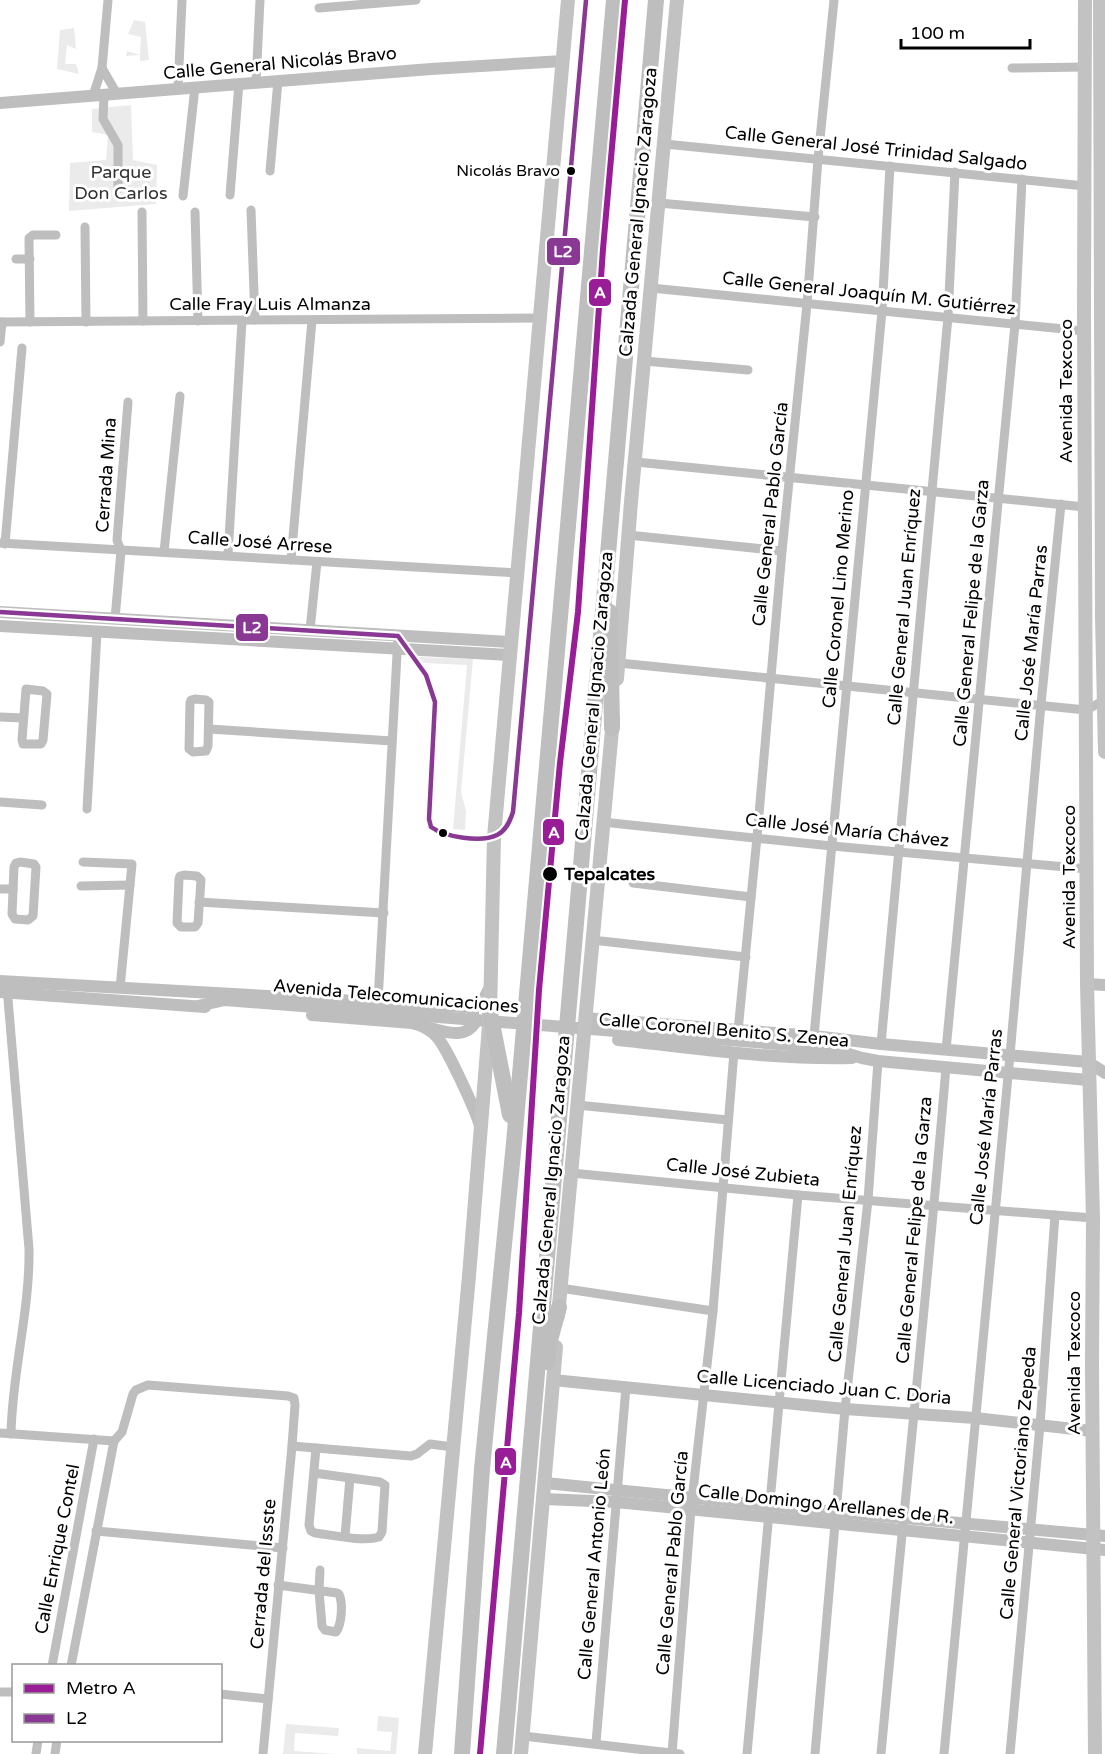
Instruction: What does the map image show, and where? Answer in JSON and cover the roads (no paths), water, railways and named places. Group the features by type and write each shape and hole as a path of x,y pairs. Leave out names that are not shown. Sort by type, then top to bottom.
{"highway":[{"path":"462,1754 482,1469 514,1143 614,0"},
{"name":"Calzada General Ignacio Zaragoza","path":"504,1754 605,567 656,0"},
{"path":"652,43 663,0"},
{"path":"605,567 611,626 612,728"},
{"path":"490,1013 514,1143"},
{"path":"529,1450 545,1382 549,1344 559,1307"}],"main road":[{"path":"425,1754 490,1013 494,837 568,0"},
{"name":"Calzada General Ignacio Zaragoza","path":"521,1754 560,1288 602,822 619,663 628,535 677,0"},
{"name":"Avenida Texcoco","path":"1085,0 1084,379 1088,1080 1093,1218 1099,1266 1098,1364 1092,1431 1099,1535 1100,1617 1095,1754"},
{"name":"Avenida Texcoco","path":"1100,0 1103,33 1103,296 1101,313 1105,752"},
{"path":"1084,312 1101,313"}],"street":[{"path":"108,0 98,96 103,118 118,145 118,189"},
{"path":"178,89 183,0"},
{"path":"256,82 261,0"},
{"path":"319,8 416,0"},
{"name":"Calle General Pablo García","path":"738,1031 834,0"},
{"path":"1085,32 1103,33"},
{"path":"1084,48 1103,49"},
{"name":"Calle General Nicolás Bravo","path":"0,103 238,83 563,61"},
{"path":"1012,68 1085,67"},
{"path":"102,68 117,94"},
{"path":"270,171 278,81"},
{"path":"230,195 238,83"},
{"path":"183,196 195,87"},
{"name":"Calle General José Trinidad Salgado","path":"665,144 1084,186"},
{"name":"Calle Coronel Lino Merino","path":"814,1036 882,311 890,166"},
{"name":"Calle General Juan Enríquez","path":"881,1044 948,317 955,172"},
{"name":"Calle General Felipe de la Garza","path":"946,1050 1015,324 1023,179"},
{"path":"659,203 815,217"},
{"path":"251,210 255,320"},
{"path":"142,212 143,321"},
{"path":"195,212 198,321"},
{"path":"85,227 87,322"},
{"path":"30,322 30,236 56,235"},
{"path":"16,260 30,259"},
{"name":"Calle General Joaquín M. Gutiérrez","path":"651,288 1084,331"},
{"name":"Calle Fray Luis Almanza","path":"1,322 540,318"},
{"path":"291,560 312,320"},
{"path":"228,555 242,321"},
{"path":"0,342 1,322"},
{"path":"1084,331 1103,351"},
{"path":"3,543 22,348"},
{"path":"644,362 748,370"},
{"path":"1084,379 1103,371"},
{"path":"164,552 180,396"},
{"name":"Cerrada Mina","path":"115,619 121,551 117,540 128,402"},
{"path":"636,462 865,483 1085,507"},
{"name":"Calle José María Parras","path":"944,1754 1061,504"},
{"path":"628,535 782,551"},
{"name":"Calle José Arrese","path":"3,543 517,573"},
{"path":"310,630 317,562"},
{"path":"0,612 398,636 510,649"},
{"path":"0,626 396,649 510,649"},
{"path":"87,809 97,632"},
{"path":"378,1002 398,636"},
{"path":"619,663 1086,710 1104,700"},
{"path":"26,689 46,693 42,744 22,742 22,718 26,689"},
{"path":"191,700 209,701 209,729 207,750 190,751 191,700"},
{"path":"0,717 22,718"},
{"path":"209,729 392,741"},
{"path":"0,802 42,805"},
{"name":"Calle José María Chávez","path":"602,822 1088,869"},
{"path":"83,862 132,864 120,988"},
{"path":"16,863 36,865 33,916 30,919 13,918 13,889 16,863"},
{"path":"106,863 106,884"},
{"path":"180,876 200,878 199,902 196,926 179,927 177,921 180,876"},
{"path":"633,884 751,897"},
{"path":"81,886 130,885"},
{"path":"0,889 13,889"},
{"path":"199,902 384,913"},
{"path":"592,940 746,957"},
{"name":"Avenida Telecomunicaciones","path":"3,987 120,988 463,1007 481,1004 491,984"},
{"path":"1087,984 1105,985"},
{"path":"3,987 29,1249 29,1281 12,1410 11,1434"},
{"name":"Avenida Telecomunicaciones","path":"3,987 198,1006 412,1023 419,1020"},
{"name":"Avenida Telecomunicaciones","path":"196,992 225,1000 419,1020 637,1034"},
{"name":"Avenida Telecomunicaciones","path":"198,1006 225,1000"},
{"path":"419,1020 456,1034 468,1031 474,1026 475,1018 463,1007"},
{"name":"Calle Coronel Benito S. Zenea","path":"585,1018 814,1036 1088,1062"},
{"name":"Avenida Telecomunicaciones","path":"419,1020 441,1043 476,1113 480,1133"},
{"path":"617,1040 613,1030 619,1021"},
{"name":"Calle Coronel Benito S. Zenea","path":"637,1034 829,1048 878,1061 1088,1080"},
{"name":"Calle Coronel Benito S. Zenea","path":"583,1037 734,1052 827,1059 862,1058"},
{"name":"Calle Coronel Benito S. Zenea","path":"829,1048 861,1042"},
{"name":"Calle General Pablo García","path":"674,1754 692,1504 713,1311 734,1052"},
{"name":"Calle General Juan Enríquez","path":"815,1754 845,1409 868,1200 878,1061"},
{"path":"1088,1062 1105,1073"},
{"name":"Calle General Felipe de la Garza","path":"881,1754 935,1206 946,1067"},
{"path":"577,1105 728,1120"},
{"name":"Calle José Zubieta","path":"571,1173 798,1195 1093,1218"},
{"path":"747,1754 798,1195"},
{"name":"Calle General Victoriano Zepeda","path":"1010,1754 1040,1425 1055,1215"},
{"path":"560,1288 713,1311"},
{"name":"Calle Licenciado Juan C. Doria","path":"553,1380 845,1409 975,1418 1092,1431"},
{"name":"Calle Enrique Contel","path":"71,1664 114,1441 122,1432 136,1390 148,1385 294,1398"},
{"name":"Calle General Antonio León","path":"596,1743 626,1387"},
{"name":"Cerrada del Issste","path":"262,1754 292,1446 294,1398"},
{"path":"0,1433 114,1441"},
{"name":"Calle Enrique Contel","path":"52,1664 94,1439"},
{"path":"292,1446 411,1456 430,1444 453,1447"},
{"path":"314,1473 380,1482 385,1485 382,1532 379,1538 311,1531 309,1525 316,1448"},
{"path":"345,1536 350,1478"},
{"name":"Calle Domingo Arellanes de R.","path":"545,1483 567,1493"},
{"name":"Calle Domingo Arellanes de R.","path":"544,1499 567,1493 617,1496 902,1524 965,1529 1031,1528 1099,1535"},
{"name":"Calle Domingo Arellanes de R.","path":"965,1529 1030,1542 1099,1549"},
{"path":"96,1532 282,1548"},
{"path":"278,1585 319,1591 320,1570"},
{"path":"222,1695 268,1699"},
{"path":"523,1736 674,1754"}],"metro line":[{"name":"A","path":"480,1754 519,1313 539,990 560,763 578,612 603,249 625,0"}],"place":[{"name":"Nicolás Bravo","path":"571,171"},
{"name":"Tepalcates","path":"550,874"}],"park label":[{"name":"Parque Don Carlos","path":"121,182"}]}
